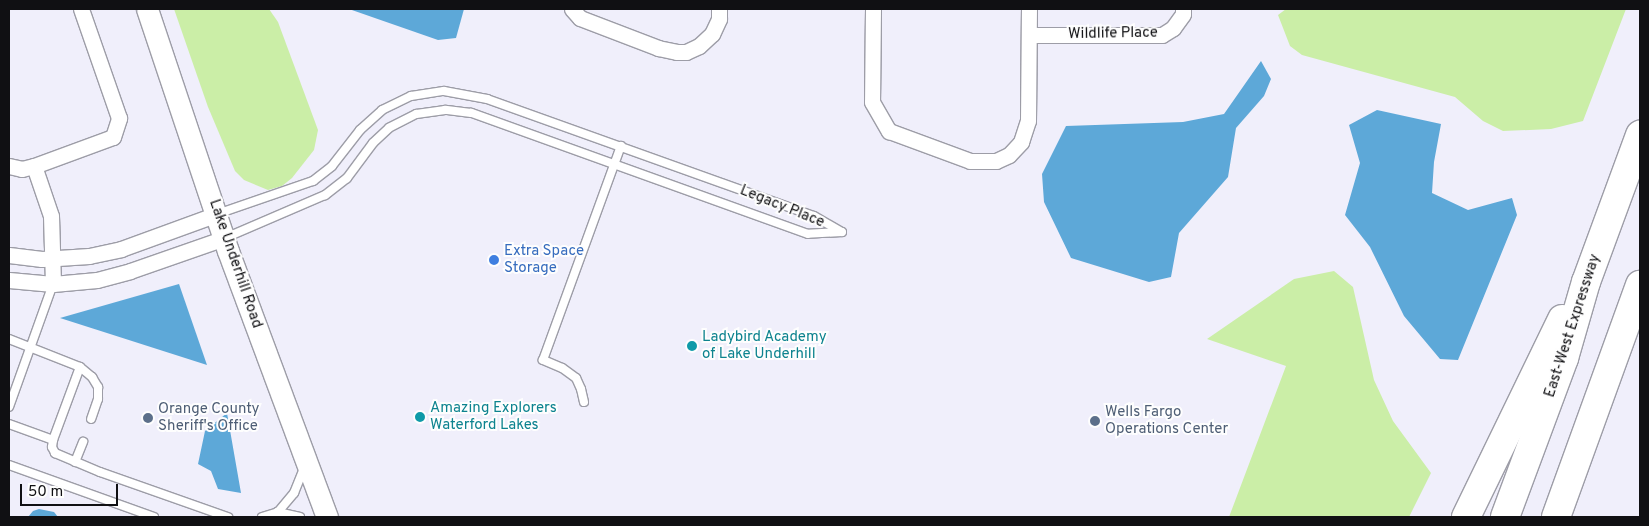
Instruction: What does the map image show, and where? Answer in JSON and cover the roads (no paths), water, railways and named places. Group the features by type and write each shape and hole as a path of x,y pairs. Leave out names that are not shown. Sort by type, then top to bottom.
{"highway":[{"name":"East-West Expressway","path":"1505,517 1564,358 1586,282 1640,135"},
{"path":"1466,517 1557,328 1586,282"},
{"path":"1556,517 1640,284"}],"street":[{"path":"9,166 22,169 34,166 113,137 119,118 81,9"},
{"name":"Lake Underhill Road","path":"147,9 228,251 327,517"},
{"path":"572,9 580,18 658,48 676,52 686,52 699,46 712,34 719,19 719,9"},
{"path":"873,9 872,102 889,131 970,161 996,161 1009,155 1020,142 1028,121 1029,9"},
{"name":"Wildlife Place","path":"1028,35 1162,35 1173,28 1182,14 1182,9"},
{"path":"34,166 52,216 52,284"},
{"path":"9,255 53,259 80,258 115,250 217,214"},
{"path":"9,280 52,284 87,282 119,275 225,238"}],"lane":[{"name":"Legacy Place","path":"217,214 284,193 313,181 332,166 360,130 377,114 405,98 428,92 449,91 480,96 621,146 814,216 842,232 808,234 471,113 450,110 425,112 404,119 384,132 347,178 325,195 225,238"},
{"path":"584,402 576,378 562,368 543,360 621,146"},
{"path":"9,407 52,284"},
{"path":"9,339 80,367 92,377 98,388 98,399 91,420"},
{"path":"80,367 53,440 52,447 55,453 75,462 228,517"},
{"path":"9,381 17,384"},
{"path":"9,424 53,440"},
{"path":"75,462 83,442"},
{"path":"278,512 294,493 306,462"},
{"path":"9,475 10,466 154,517"},
{"path":"262,517 278,512 300,517"}],"water":[{"path":"349,9 464,9 456,38 438,40"},
{"path":"1261,61 1271,79 1264,96 1236,128 1228,177 1179,233 1171,277 1149,282 1071,258 1044,202 1042,174 1066,126 1183,122 1224,114"},
{"path":"1377,110 1441,124 1434,162 1432,193 1468,210 1512,198 1517,215 1458,360 1440,359 1404,316 1370,247 1345,215 1360,163 1349,125"},
{"path":"179,284 207,365 60,318"},
{"path":"227,413 241,493 218,489 211,471 198,464 205,431"},
{"path":"39,509 54,512 58,517 28,517 33,511"}],"place":[{"name":"Extra Space Storage","path":"494,260"},
{"name":"Ladybird Academy of Lake Underhill","path":"692,346"},
{"name":"Amazing Explorers Waterford Lakes","path":"420,417"},
{"name":"Orange County Sheriff's Office","path":"148,418"},
{"name":"Wells Fargo Operations Center","path":"1095,421"}]}
